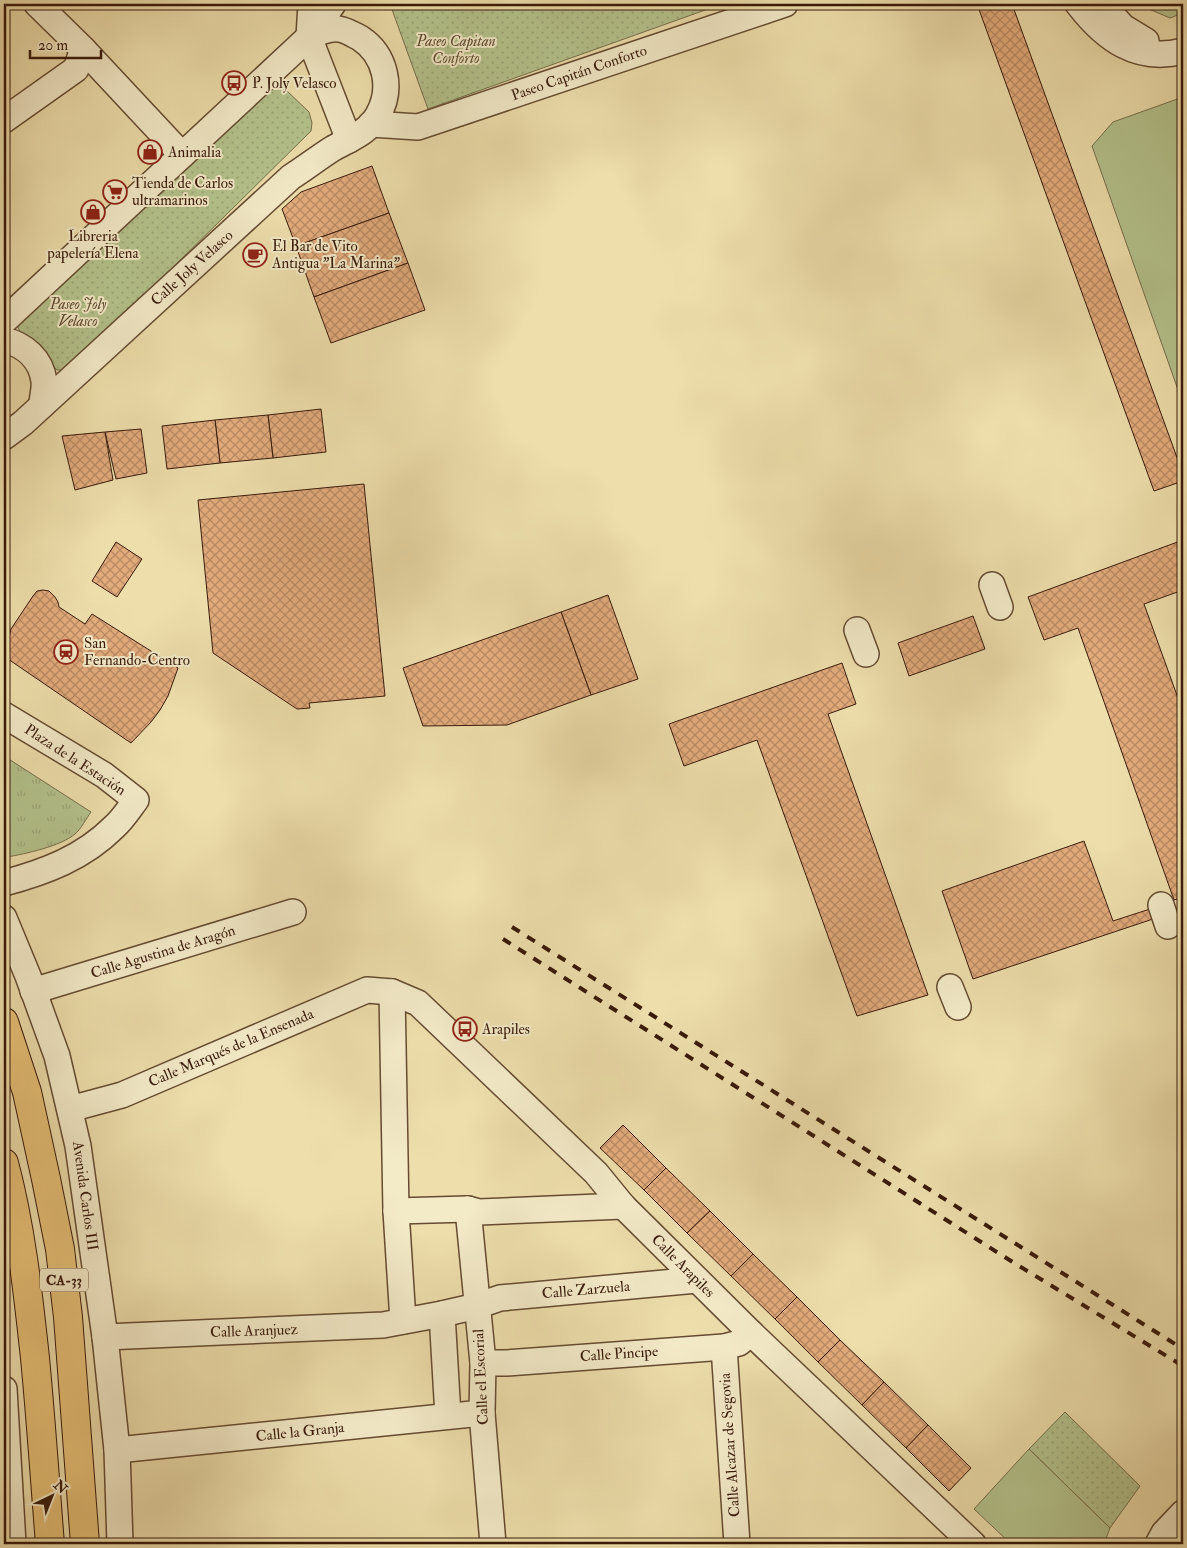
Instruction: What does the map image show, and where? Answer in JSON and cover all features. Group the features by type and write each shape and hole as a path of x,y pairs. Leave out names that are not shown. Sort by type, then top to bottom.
{"highway":[{"name":"CA-33","path":"4,1022 27,1092 60,1249 68,1317 85,1544"},
{"name":"CA-33","path":"4,1163 22,1251 31,1320 42,1431 50,1544"}],"street":[{"path":"36,4 80,59 182,155"},
{"path":"311,4 310,37 349,140"},
{"path":"4,321 310,37 333,4"},
{"name":"Paseo Capitán Conforto","path":"371,124 418,127 785,4"},
{"path":"1078,4 1107,36 1123,46 1141,52 1177,53"},
{"path":"1102,4 1123,27 1177,53"},
{"path":"310,37 338,29 354,34 367,43 378,56 386,79 386,99 371,124"},
{"path":"4,120 80,59"},
{"name":"Calle Joly Velasco","path":"4,437 23,423 292,177 371,124"},
{"path":"4,340 16,343 30,354 40,366 44,383 42,405"},
{"path":"857,630 866,654"},
{"name":"Plaza de la Estación","path":"4,715 104,775 136,800 116,826 87,850 62,864 4,884"},
{"name":"Calle Agustina de Aragón","path":"33,991 293,912"},
{"name":"Avenida Carlos III","path":"4,918 57,1056 78,1146 105,1337 116,1450 120,1544"},
{"name":"Calle Marqués de la Ensenada","path":"70,1109 122,1095 367,990 392,992"},
{"path":"392,992 396,1211 403,1321"},
{"name":"Calle Arapiles","path":"392,992 418,1003 596,1174 623,1206 751,1333 973,1544"},
{"path":"396,1211 468,1210 479,1212 623,1206"},
{"name":"Calle el Escorial","path":"468,1210 482,1363 482,1413 493,1544"},
{"name":"Calle Zarzuela","path":"442,1314 477,1306 500,1298 697,1280"},
{"path":"442,1314 448,1416"},
{"name":"Calle Aranjuez","path":"105,1337 383,1325 442,1314"},
{"name":"Calle Pincipe","path":"482,1363 506,1363 724,1346 738,1343 751,1333"},
{"name":"Calle Alcazar de Segovia","path":"724,1346 737,1544"},
{"path":"4,1389 13,1544"},
{"name":"Calle la Granja","path":"116,1450 482,1413"},
{"path":"1158,1544 1164,1533 1183,1513"}],"green space":[{"name":"Paseo Capitan Conforto","path":"390,4 722,4 428,109"},
{"path":"1137,4 1183,4 1183,13 1170,18"},
{"name":"Paseo Joly Velasco","path":"267,85 285,89 309,112 312,123 311,131 69,370 57,370 22,334 18,328 19,322"},
{"path":"1183,97 1183,404 1092,146 1113,122"},
{"path":"4,756 91,812 75,834 42,849 7,857 4,854"},
{"path":"1065,1412 1140,1486 1110,1528 1029,1449"},
{"path":"1029,1449 1110,1528 1104,1544 1011,1544 974,1509"}],"building":[{"path":"977,4 1012,4 1183,474 1183,481 1154,491"},
{"path":"372,166 389,213 296,246 282,209 301,192"},
{"path":"389,213 408,263 314,297 296,246"},
{"path":"408,263 425,310 331,343 314,297"},
{"path":"321,409 326,452 273,458 268,415"},
{"path":"268,415 273,458 220,463 215,420"},
{"path":"215,420 220,463 167,469 162,426"},
{"path":"141,429 147,473 116,479 105,432"},
{"path":"105,432 113,480 75,490 62,436"},
{"path":"364,484 385,696 309,703 310,708 297,709 213,653 198,500"},
{"path":"1183,540 1183,590 1144,604 1183,712 1183,897 1174,900 1078,628 1044,640 1028,597"},
{"path":"116,542 142,559 117,597 92,581"},
{"path":"37,591 49,591 55,597 59,607 85,624 92,614 178,668 168,696 160,710 131,743 8,659 7,645 11,629"},
{"path":"608,595 638,679 591,695 561,612"},
{"path":"561,612 591,695 507,725 423,726 403,668"},
{"path":"973,616 985,649 909,676 898,643"},
{"path":"842,663 856,704 828,714 928,995 857,1016 757,740 684,766 669,724"},
{"path":"1084,841 1113,921 1150,909 1153,919 973,979 942,891"},
{"path":"623,1125 666,1168 644,1190 600,1148"},
{"path":"666,1168 710,1211 687,1233 644,1190"},
{"path":"710,1211 753,1254 731,1276 687,1233"},
{"path":"753,1254 797,1297 775,1319 731,1276"},
{"path":"797,1297 840,1340 818,1362 775,1319"},
{"path":"840,1340 884,1382 862,1405 818,1362"},
{"path":"884,1382 928,1425 906,1448 862,1405"},
{"path":"928,1425 971,1468 949,1491 906,1448"}],"railway":[{"path":"512,927 1183,1349"},
{"path":"503,939 1011,1261 1183,1366"}],"place":[{"name":"P. Joly Velasco","path":"234,83"},
{"name":"Animalia","path":"150,152"},
{"name":"Tienda de Carlos ultramarinos","path":"115,192"},
{"name":"Libreria papelería Elena","path":"93,212"},
{"name":"El Bar de Vito Antigua \"La Marina\"","path":"255,255"},
{"name":"San Fernando-Centro","path":"66,652"},
{"name":"Arapiles","path":"465,1029"}]}
